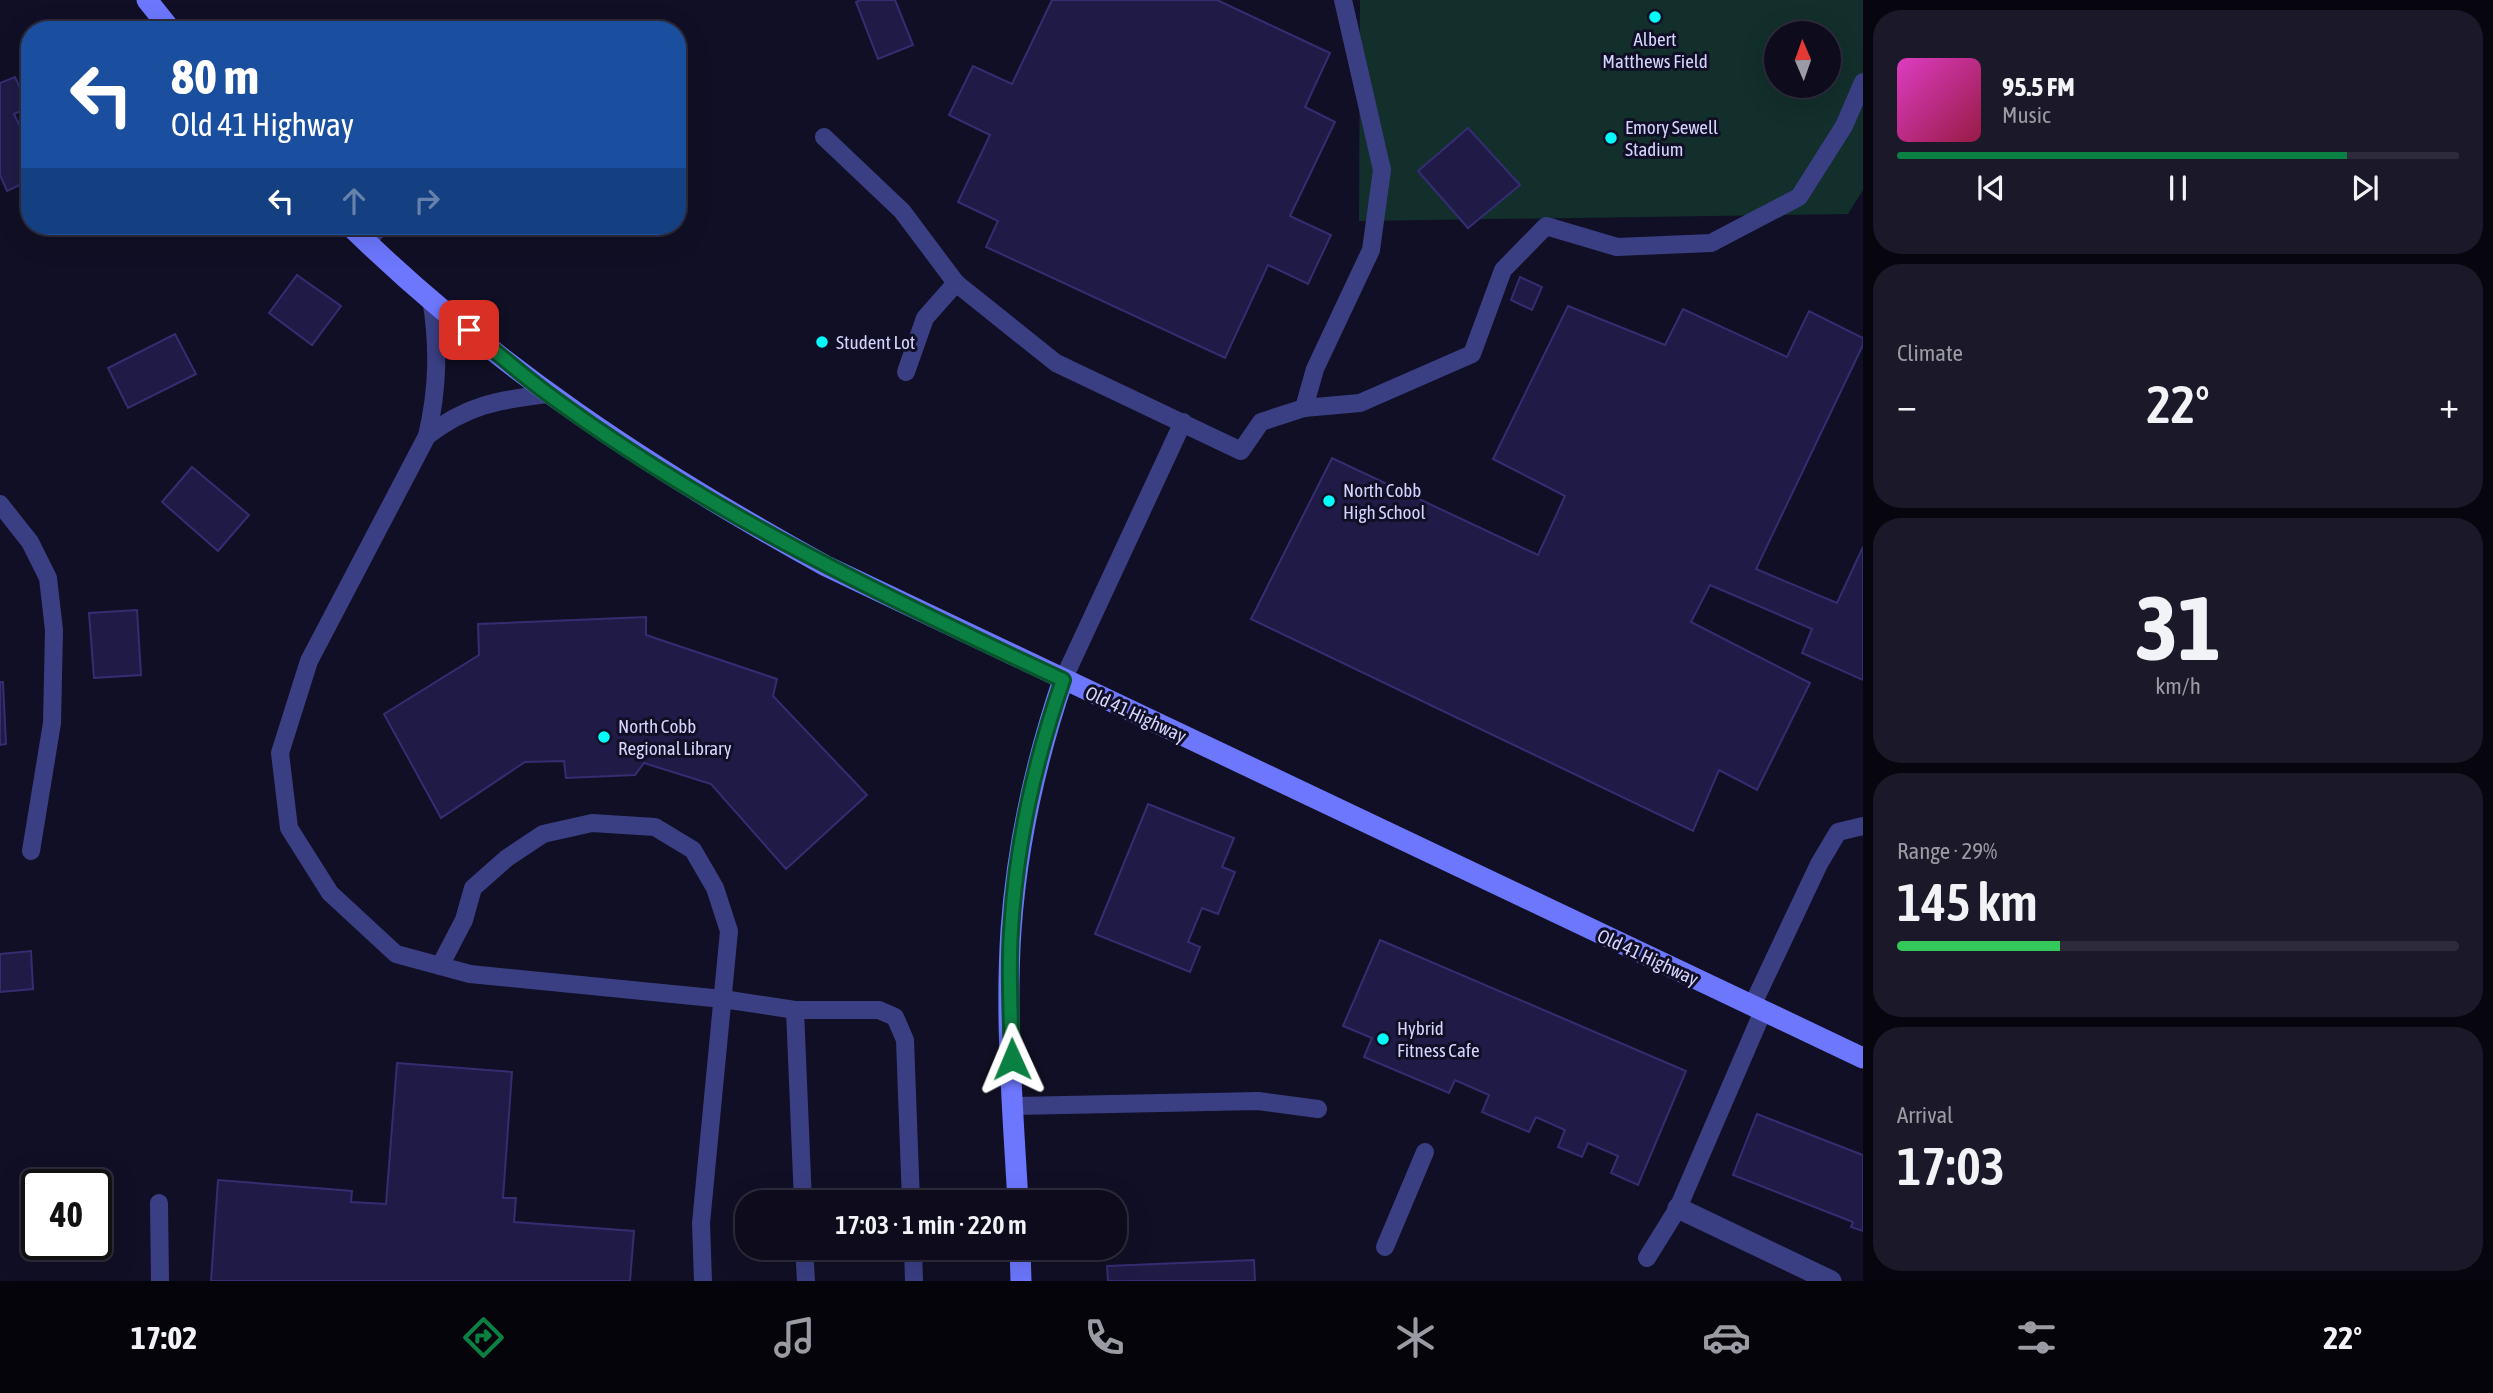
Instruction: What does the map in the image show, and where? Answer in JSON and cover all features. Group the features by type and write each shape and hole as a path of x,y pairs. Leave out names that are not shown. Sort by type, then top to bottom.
{"main road":[{"path":"147,0 164,21"},
{"name":"Old 41 Highway","path":"374,235 430,298 547,394 724,509 826,566 1863,1058"},
{"path":"1017,1190 1010,990 1016,875 1041,752 1063,680"},
{"path":"1020,1260 1021,1281"}],"street":[{"path":"1678,1208 1831,1281"}],"lane":[{"path":"1304,408 1315,369 1371,250 1382,170 1343,0"},
{"path":"824,137 902,211 956,283 1055,363 1241,451 1261,422 1304,408 1360,402 1472,354 1503,270 1546,226 1617,247 1711,243 1799,197 1844,126 1863,82"},
{"path":"906,372 925,318 956,283"},
{"path":"430,298 438,368 435,402 427,436 309,661 280,753 289,828 330,893 396,954 470,974 723,999 795,1010 871,1009 895,1017 905,1040 911,1190"},
{"path":"427,436 451,418 472,408 497,401 547,394"},
{"path":"1063,680 1183,422"},
{"path":"0,504 30,542 48,578 54,630 52,723 31,851"},
{"path":"440,966 464,920 473,888 507,858 543,834 592,823 655,827 694,850 715,888 729,931 701,1223 703,1281"},
{"path":"1647,1258 1678,1208 1819,864 1838,832 1863,826"},
{"path":"795,1010 802,1190"},
{"path":"1013,1106 1258,1101 1318,1109"},
{"path":"1385,1247 1425,1152"},
{"path":"159,1203 160,1281"},
{"path":"805,1260 806,1281"},
{"path":"913,1260 914,1281"}],"green space":[{"name":"Emory Sewell Stadium","path":"1360,0 1863,0 1863,190 1848,214 1359,221"}],"building":[{"path":"895,0 913,45 878,59 856,2"},
{"path":"1052,0 1217,0 1330,53 1305,107 1335,122 1290,216 1331,235 1308,284 1268,265 1225,358 986,247 998,221 958,202 990,135 949,115 973,66 1012,84"},
{"path":"15,77 21,90 21,111 14,114 21,128 21,184 7,191 0,175 0,83"},
{"path":"1468,128 1520,185 1468,228 1418,171"},
{"path":"297,275 341,306 312,345 269,313"},
{"path":"1520,277 1542,287 1532,310 1511,300"},
{"path":"1568,306 1665,345 1683,309 1787,357 1809,311 1863,338 1863,345 1756,569 1837,603 1863,547 1863,680 1802,653 1812,629 1710,585 1691,622 1810,683 1757,790 1719,770 1693,831 1251,619 1332,458 1538,555 1565,496 1493,459"},
{"path":"175,334 196,374 128,408 108,368"},
{"path":"192,467 249,515 218,551 162,502"},
{"path":"137,610 141,675 94,678 89,613"},
{"name":"North Cobb Regional Library","path":"646,617 646,635 777,679 773,696 867,795 786,869 711,784 644,763 635,775 566,778 564,761 525,762 441,818 384,714 479,655 478,624"},
{"path":"0,682 3,682 6,744 0,745"},
{"path":"1148,804 1234,838 1222,867 1235,872 1218,914 1202,908 1188,942 1200,947 1190,972 1095,934"},
{"path":"1380,940 1686,1071 1638,1185 1611,1173 1618,1156 1588,1143 1582,1157 1558,1147 1565,1130 1536,1117 1529,1132 1482,1112 1489,1095 1455,1080 1449,1093 1364,1057 1372,1038 1343,1026"},
{"path":"31,951 33,989 0,992 0,954"},
{"path":"397,1063 512,1072 503,1198 516,1198 514,1222 634,1231 630,1281 211,1281 218,1180 352,1191 351,1202 386,1204"},
{"path":"1757,1114 1863,1155 1863,1231 1851,1227 1853,1222 1733,1175"},
{"path":"1254,1260 1255,1281 1108,1281 1107,1266"}],"place":[{"name":"Albert Matthews Field","path":"1655,17"},
{"name":"Emory Sewell Stadium","path":"1611,138"},
{"name":"Student Lot","path":"822,342"},
{"name":"North Cobb High School","path":"1329,501"},
{"name":"North Cobb Regional Library","path":"604,737"},
{"name":"Hybrid Fitness Cafe","path":"1383,1039"}],"route":[{"path":"469,330 547,394 724,509 826,566 1063,680 1041,752 1016,875 1011,932 1012,1059"}]}
